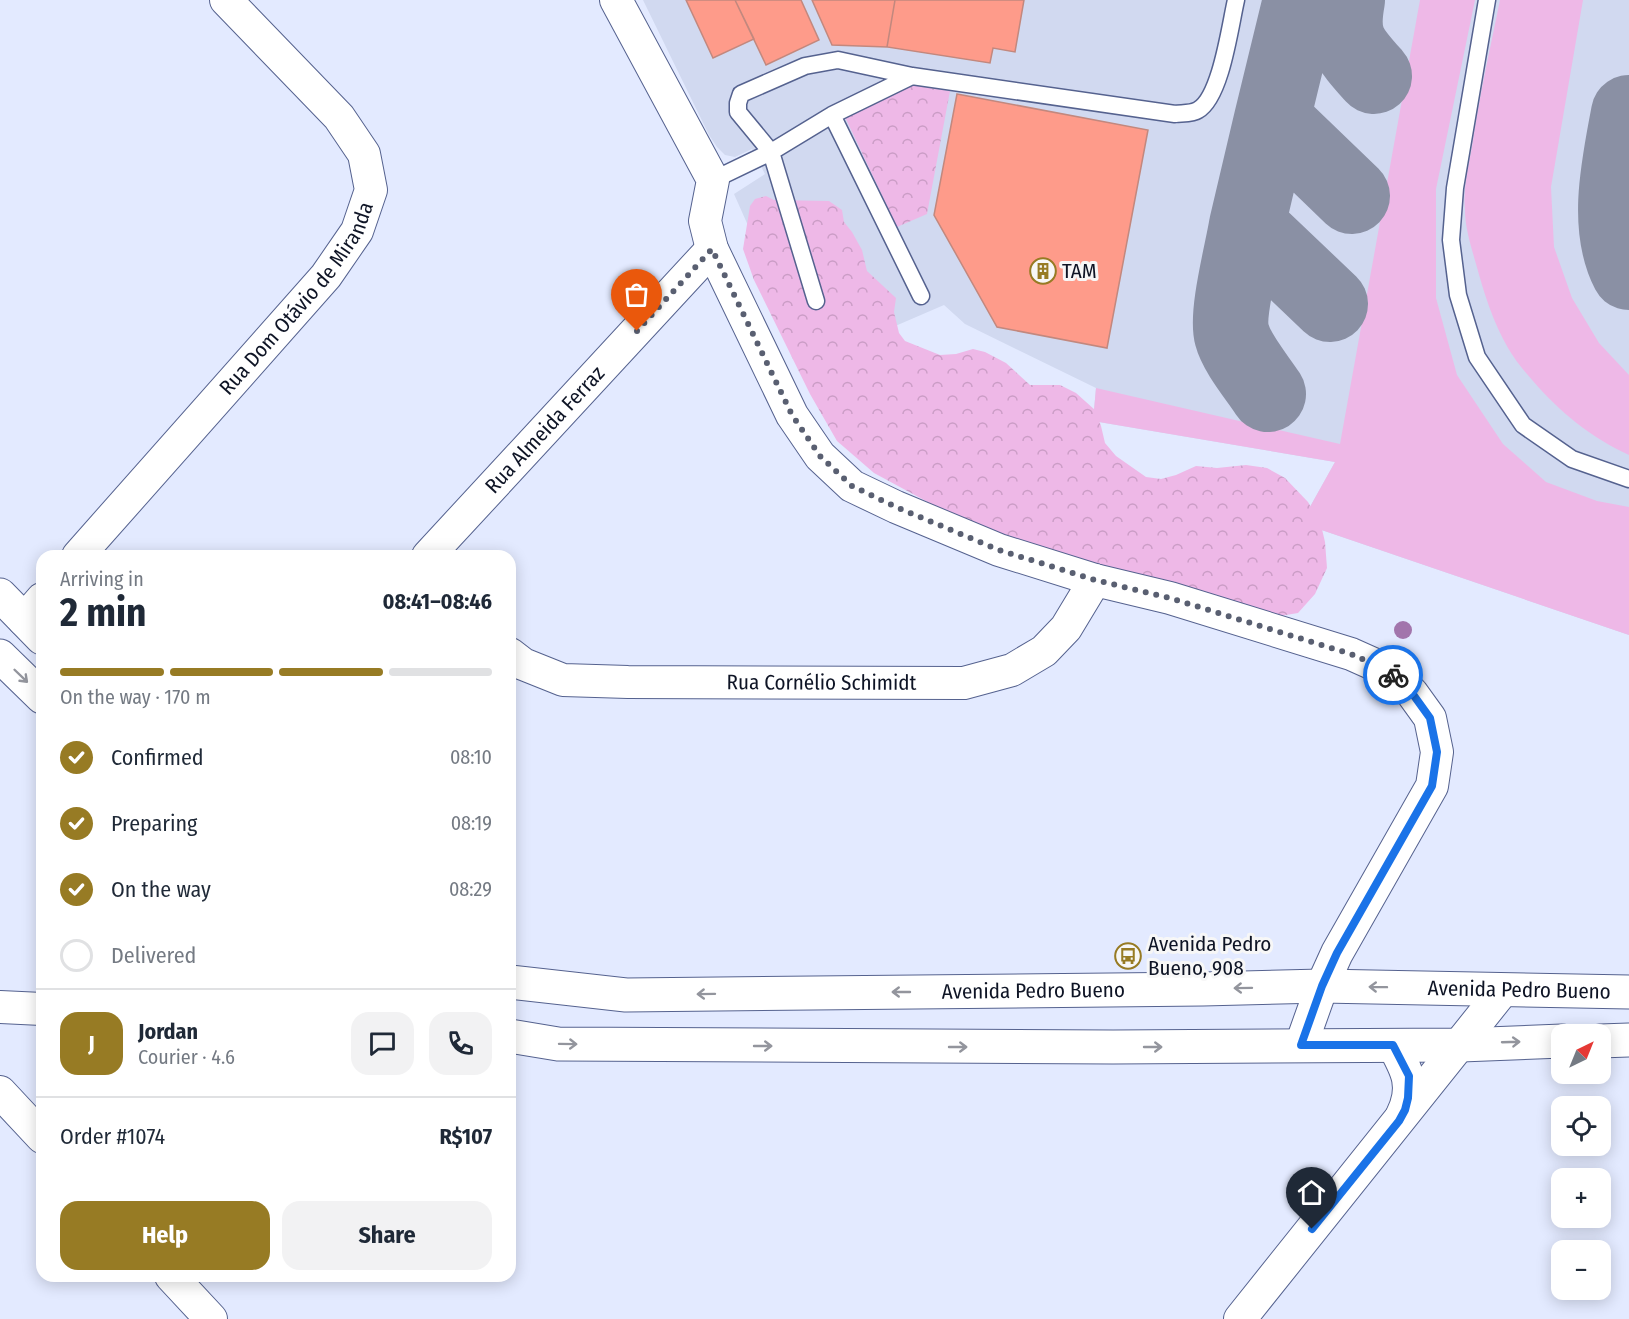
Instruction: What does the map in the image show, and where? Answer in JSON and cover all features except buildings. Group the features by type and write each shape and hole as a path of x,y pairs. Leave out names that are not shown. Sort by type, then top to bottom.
{"main road":[{"path":"0,595 36,619"},
{"path":"0,656 36,691"},
{"name":"Avenida Pedro Bueno","path":"516,983 626,995 1322,986 1629,992"},
{"path":"516,1037 570,1044 977,1047 1461,1045 1551,1041"},
{"path":"1611,1041 1629,1040"}],"street":[{"name":"Rua Dom Otávio de Miranda","path":"83,550 326,276 357,231 371,190 364,154 339,117 226,0"},
{"path":"616,0 712,180 705,221 712,249 792,415 820,456 852,486 999,550 1095,580 1170,598 1351,654 1389,671 1412,693 1430,718 1437,752 1432,786 1352,925 1322,986 1301,1045"},
{"name":"Rua Almeida Ferraz","path":"434,550 712,249"},
{"name":"Rua Cornélio Schimidt","path":"516,658 562,680 964,683 1012,670 1044,651 1066,628 1095,580"},
{"path":"1240,1319 1503,990"},
{"path":"0,1006 36,1009"},
{"path":"1393,1045 1409,1076 1408,1098 1399,1121"},
{"path":"0,1092 36,1131"},
{"path":"177,1282 211,1319"}],"lane":[{"path":"816,301 771,152 738,112 741,94 805,66 838,60 912,76 1174,114 1197,111 1212,97 1220,75 1236,0"},
{"path":"1487,0 1455,188 1450,240 1458,295 1478,357 1523,425 1572,459 1629,479"},
{"path":"712,180 771,152 832,115 912,76"},
{"path":"832,115 921,296"}],"shaded area":[{"path":"643,0 1629,0 1629,635 1301,523 1335,462 1093,421 1096,388 965,324 944,305 893,327 814,374 734,194 765,174 752,149 735,157 725,155 717,147"}],"green space":[{"path":"1420,0 1475,0 1436,189 1436,298 1457,375 1503,444 1546,482 1597,501 1629,507 1629,635 1301,523 1335,462 1093,421 1096,388 1340,444"},
{"path":"1500,0 1583,0 1551,187 1554,247 1572,298 1599,343 1629,375 1629,455 1601,440 1577,423 1554,404 1526,373 1498,328 1489,307 1470,244 1466,224 1465,186"},
{"path":"912,85 950,91 927,214 897,227 845,117"},
{"path":"766,196 774,200 829,201 842,210 844,222 862,250 867,271 896,298 894,312 899,333 905,341 940,355 956,354 973,349 985,352 1006,363 1030,385 1060,385 1076,393 1095,410 1105,443 1116,456 1146,477 1161,479 1196,466 1217,468 1246,465 1267,468 1285,478 1308,502 1321,525 1327,568 1315,594 1298,613 1274,617 998,540 874,473 837,441 810,394 754,280 743,249 750,206 755,199"}],"taxiway":[{"path":"1301,0 1272,119 1352,196"},
{"path":"1347,0 1345,24 1348,42 1374,76"},
{"path":"1629,113 1619,173 1616,214 1622,254 1629,272"},
{"path":"1272,119 1247,225 1330,304"},
{"path":"1247,225 1231,312 1232,335 1238,350 1268,394"}],"way so far":[{"path":"637,331 712,249 792,415 820,456 852,486 999,550 1095,580 1170,598 1351,654 1393,675"}],"place":[{"name":"TAM","path":"1043,271"},
{"name":"Avenida Pedro Bueno, 908","path":"1128,956"}],"route":[{"path":"1312,1229 1399,1121 1405,1110 1410,1087 1409,1076 1393,1045 1301,1045 1322,986 1337,953 1432,786 1437,752 1430,718 1412,693 1393,675"}]}
